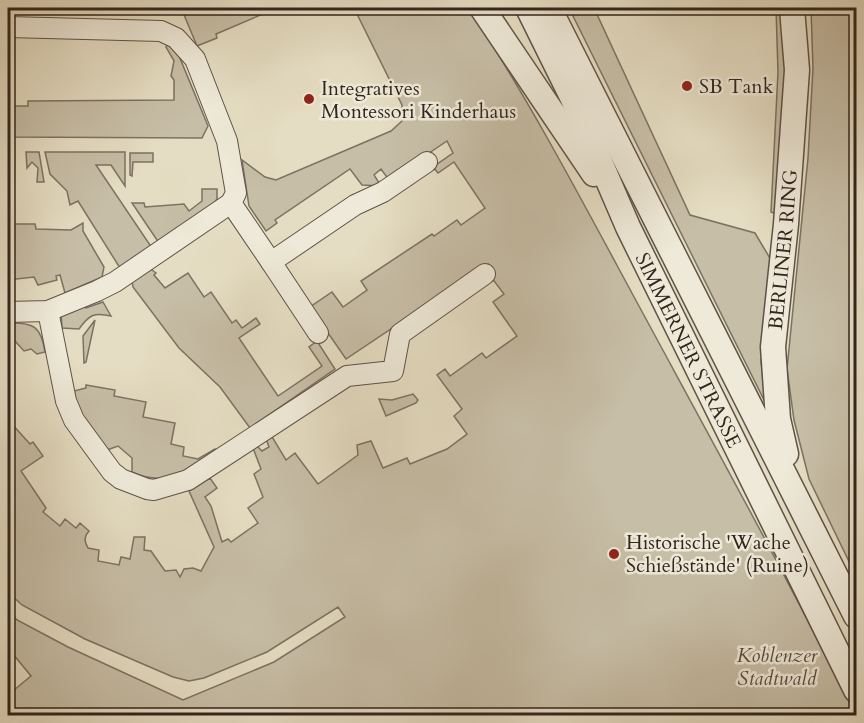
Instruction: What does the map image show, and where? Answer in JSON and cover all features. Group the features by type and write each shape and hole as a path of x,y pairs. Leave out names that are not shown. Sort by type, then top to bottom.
{"street":[{"path":"482,8 628,226"},
{"name":"SIMMERNER STRASSE","path":"528,8 573,99 628,226 856,690"},
{"name":"SIMMERNER STRASSE","path":"549,8 795,491 856,616"},
{"name":"BERLINER RING","path":"792,8 797,70 786,224 773,347 778,419 795,491"},
{"path":"8,27 161,31 176,38 195,59 227,141 236,193 231,203 115,282 48,312 8,312"},
{"path":"271,262 355,205 383,192 427,162"},
{"path":"231,203 318,333"},
{"path":"48,312 66,401 78,427 112,472 135,486 154,490 188,480 347,376 393,371 400,334 484,274"}],"green space":[{"path":"184,8 277,8 216,34 217,38 197,46 182,10"},
{"name":"Koblenzer Stadtwald","path":"354,8 469,8 539,123 582,201 805,615 856,715 8,715 8,695 31,676 8,648 8,610 17,620 68,647 183,700 274,662 345,617 338,607 267,652 204,678 189,681 173,677 85,639 22,605 8,592 8,413 11,423 30,444 33,442 43,456 21,471 46,508 43,512 60,526 65,519 76,528 80,523 89,531 85,537 86,543 88,548 99,550 98,561 119,565 121,557 130,559 134,537 145,537 144,550 151,551 165,571 176,570 180,577 184,569 193,568 201,571 214,547 189,491 210,478 217,488 205,497 211,506 222,542 228,539 231,542 258,523 248,508 263,497 254,474 261,469 253,448 256,445 262,451 269,447 266,439 271,435 286,460 295,453 318,484 358,455 357,445 371,441 383,468 407,458 410,464 447,449 467,434 454,416 462,409 437,375 445,369 450,376 482,353 486,358 517,336 493,302 504,294 491,277 488,264 346,359 310,307 332,292 343,307 367,290 361,281 432,234 434,236 457,220 461,225 485,208 454,162 438,173 433,167 453,153 447,141 389,180 381,169 374,175 381,186 362,185 350,169 275,220 277,223 266,231 249,206 242,160 265,177 276,180 391,131 402,121 402,105"},
{"path":"569,8 594,8 690,215 755,233 771,260 761,361 766,404"},
{"path":"776,8 784,8 786,72 776,214 771,212 778,72"},
{"path":"811,8 856,8 856,576 809,479 794,420 787,369 808,158 813,68"},
{"path":"168,44 179,56 208,126 202,138 8,137 8,106 28,106 28,101 174,100 174,80 171,76 174,61 166,47"},
{"path":"26,152 39,152 44,182 37,182 38,168 32,162 27,168"},
{"path":"45,152 125,152 125,186 111,165 96,165 152,248 120,268 78,201 70,205 67,191 50,174"},
{"path":"130,153 153,153 153,162 133,162 132,176 130,175"},
{"path":"202,189 217,189 217,199 212,206 159,243 132,203 144,203 145,207 184,204 189,211 202,201"},
{"path":"83,223 83,231 104,267 102,277 65,293 60,275 56,276 57,280 38,285 34,277 8,280 8,231 13,231 13,224 35,224 36,229 71,230"},
{"path":"148,267 156,273 154,275 165,288 188,273 204,297 211,292 232,323 236,320 242,328 256,318 260,324 239,338 278,396 322,366 309,347 317,341 335,369 250,428 220,387 179,348 133,287 132,281"},
{"path":"103,302 111,316 100,314 92,316 79,329 62,328 61,312 78,303 86,308"},
{"path":"95,320 86,362 84,363 83,336"},
{"path":"8,323 24,323 34,327 41,336 45,352 37,354 31,349 24,351 15,341 8,341"},
{"path":"86,385 115,390 114,396 146,402 143,417 175,423 171,444 184,447 183,456 198,459 215,449 217,452 187,471 167,478 145,477 132,472 132,458 118,446 107,450 79,414 74,391 86,388"},
{"path":"413,394 418,400 416,403 386,416 379,399 392,400"}],"place":[{"name":"SB Tank","path":"687,86"},
{"name":"Integratives Montessori Kinderhaus","path":"309,99"},
{"name":"Historische 'Wache Schießstände' (Ruine)","path":"614,554"}]}
